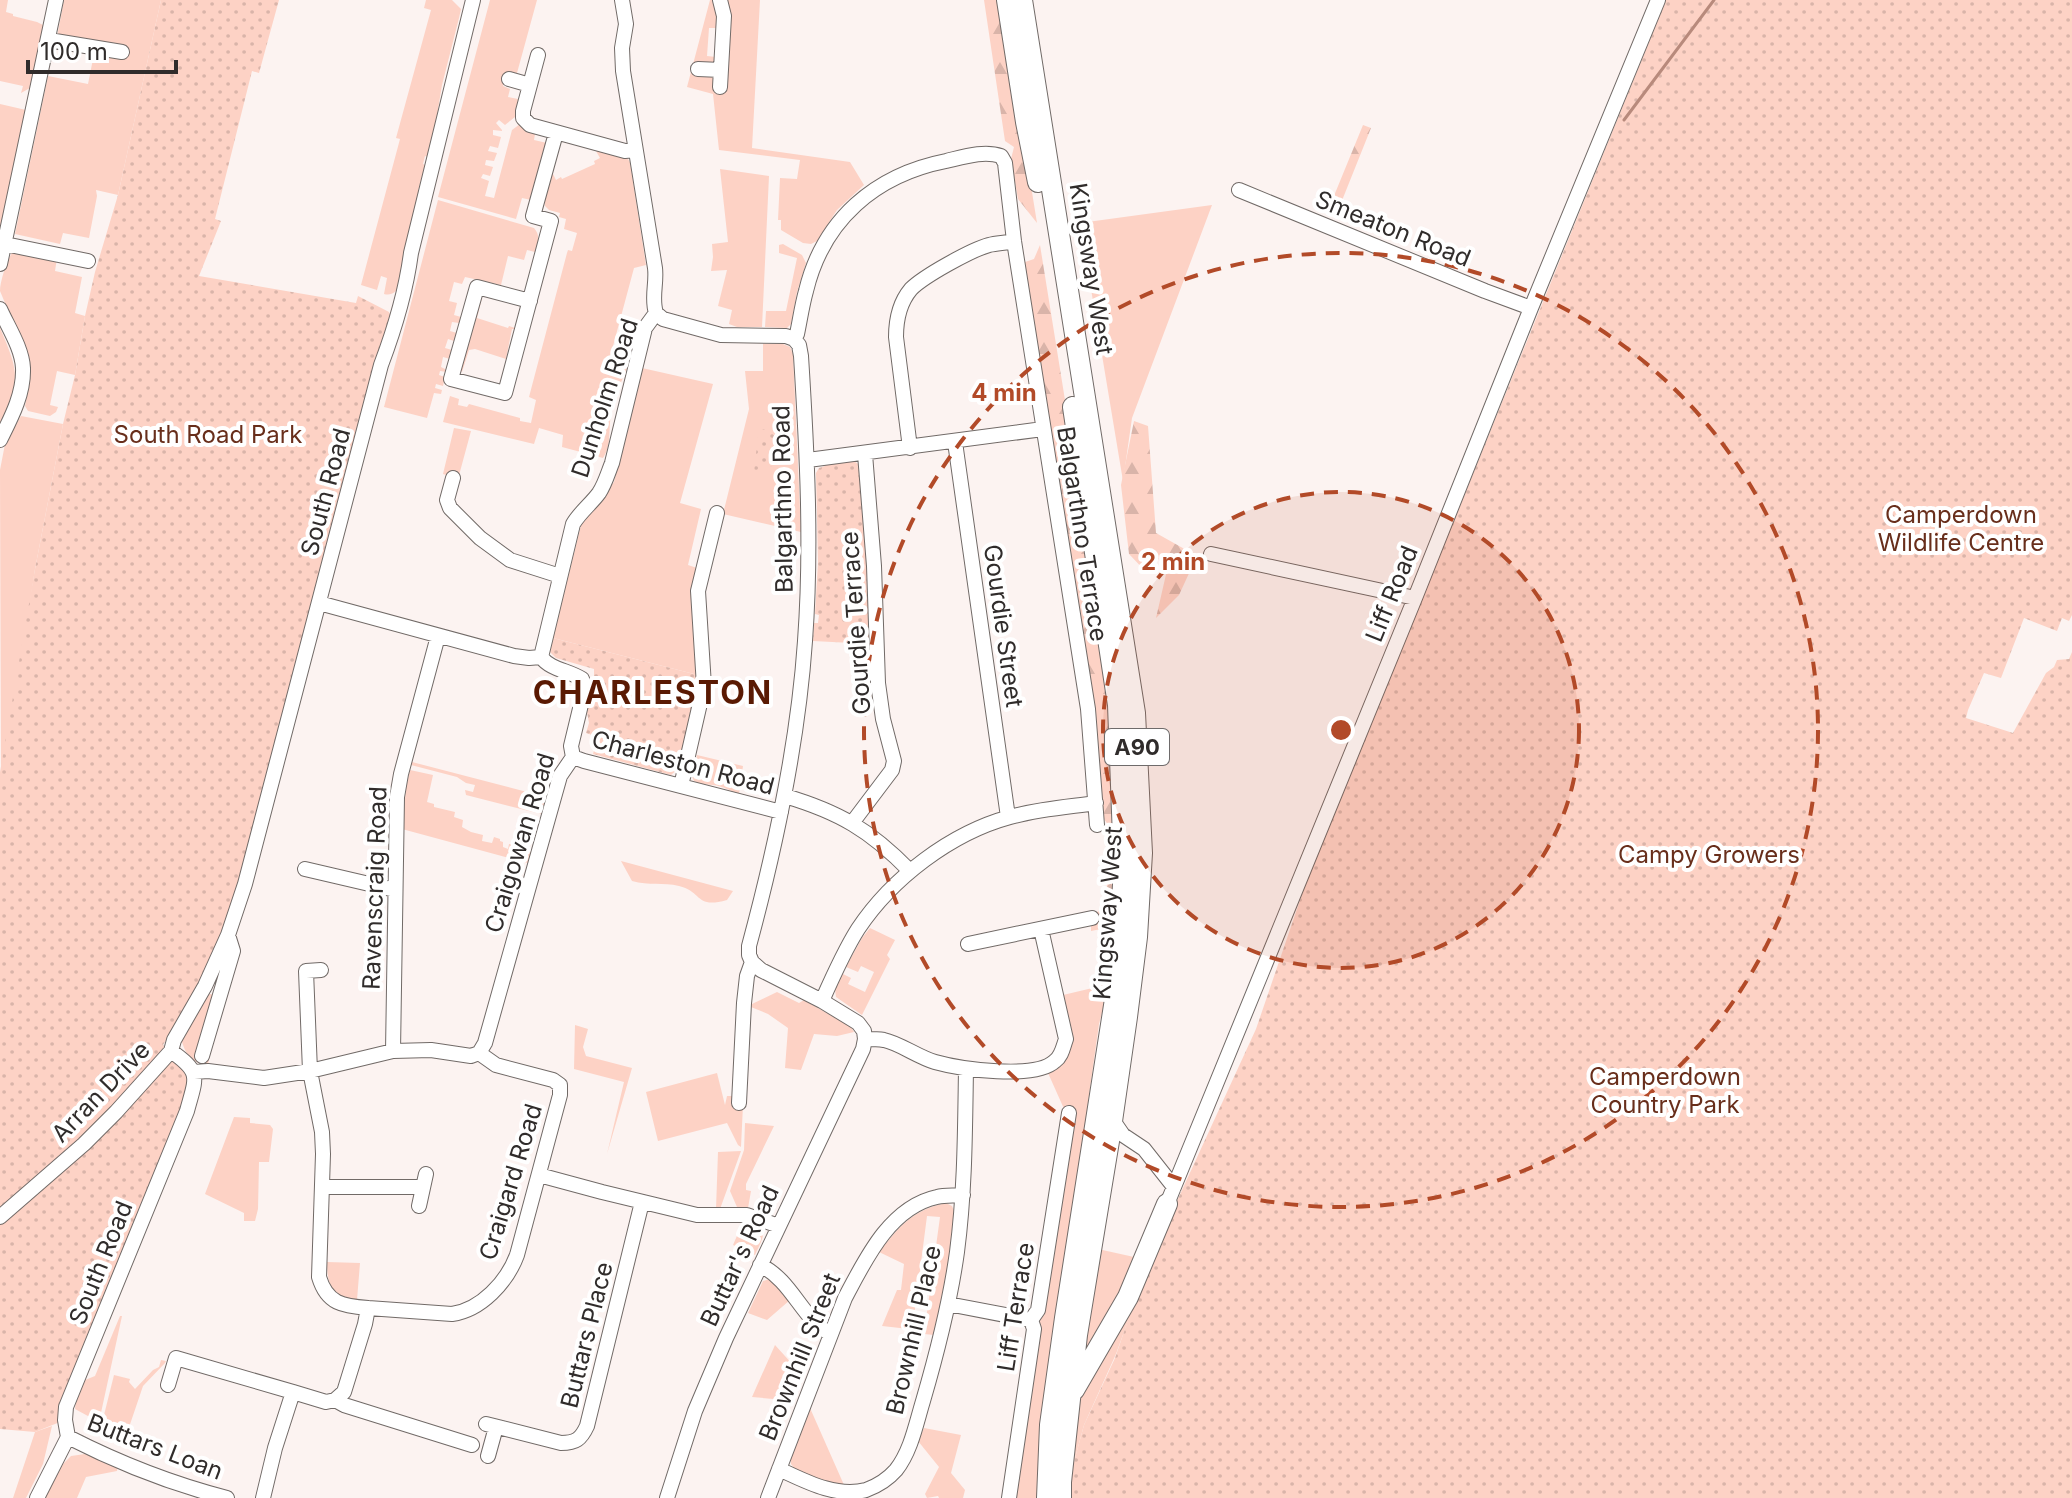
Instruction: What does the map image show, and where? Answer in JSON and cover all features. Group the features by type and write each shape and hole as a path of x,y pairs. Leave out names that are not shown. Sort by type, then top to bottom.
{"highway":[{"name":"Kingsway West","path":"1007,0 1118,705 1123,797 1124,865 1118,980 1062,1333 1050,1425 1047,1498"},
{"name":"Kingsway West","path":"1022,0 1135,713 1142,853 1137,937 1112,1119 1077,1335 1061,1498"},
{"path":"1069,1398 1128,1297 1170,1196"}],"street":[{"path":"0,264 56,0"},
{"name":"South Road","path":"202,1056 233,951 228,935 252,858 381,365 408,279 411,253 473,0"},
{"name":"Dunholm Road","path":"541,657 573,524 606,481 645,328 656,313 653,303 655,268 623,71 622,48 626,24 622,0"},
{"path":"720,0 724,16 720,87"},
{"name":"Liff Road","path":"1170,1196 1658,0"},
{"path":"49,40 122,52"},
{"path":"538,55 523,111 523,118 530,125 625,151 635,150"},
{"path":"698,69 721,70"},
{"path":"509,79 530,85"},
{"path":"530,301 477,287 451,379 505,393 530,301 551,221 533,216 556,133"},
{"name":"Balgarthno Road","path":"739,1103 744,1003 752,962 749,946 785,796 805,642 808,460 801,356 794,339 806,289 835,226 858,202 894,177 921,166 969,156 993,153 1001,156"},
{"name":"Balgarthno Terrace","path":"1001,156 1005,163 1014,241 1088,709 1097,825"},
{"name":"Smeaton Road","path":"1239,190 1531,308"},
{"path":"910,448 896,337 896,323 902,304 911,289 924,279 976,250 1014,241"},
{"path":"5,244 88,261"},
{"path":"0,309 23,367 15,410 0,440"},
{"path":"656,313 663,319 721,335 786,336 794,339"},
{"path":"808,460 1043,429"},
{"name":"Gourdie Street","path":"955,442 1008,817"},
{"name":"Gourdie Terrace","path":"852,823 892,770 894,761 878,683 874,566 865,454"},
{"path":"453,478 447,500 450,508 480,538 510,560 560,576"},
{"path":"681,786 704,686 698,591 717,513"},
{"path":"1211,554 1415,598"},
{"name":"Craigowan Road","path":"319,603 514,656 541,657 548,665 574,673 582,679 585,688 571,746 573,757 560,776 485,1043 479,1053"},
{"name":"Ravenscraig Road","path":"393,1051 397,797 438,636"},
{"name":"Charleston Road","path":"573,757 781,812"},
{"path":"785,796 852,823 888,848 910,871"},
{"path":"822,1001 859,929 882,898 910,871 939,850 1008,817 1043,809 1096,803"},
{"path":"305,869 395,890"},
{"path":"968,944 1092,918"},
{"path":"752,962 761,970 858,1023 865,1039 885,1040 915,1055 966,1069 1026,1071 1045,1068 1055,1062 1066,1039 1041,929"},
{"name":"Arran Drive","path":"0,1217 84,1144 171,1051 228,935"},
{"path":"321,970 306,971 310,1071 322,1132 323,1187 424,1180 419,1206"},
{"path":"205,986 220,993"},
{"name":"Buttar's Road","path":"667,1498 702,1391 865,1039"},
{"name":"Craigard Road","path":"194,1072 264,1078 310,1071 393,1051 431,1050 471,1056 479,1053 496,1065 553,1080 560,1085 560,1095 513,1265 497,1288 461,1313 368,1308 339,1303 323,1290 319,1277 323,1187"},
{"path":"171,1051 188,1063 194,1072"},
{"name":"Brownhill Place","path":"779,1469 826,1489 848,1493 880,1483 896,1470 907,1452 930,1377 957,1252 963,1195 966,1069"},
{"name":"South Road","path":"37,1498 68,1437 66,1407 187,1111 195,1083 194,1072"},
{"name":"Liff Terrace","path":"1009,1498 1034,1329 1031,1320 1038,1310 1064,1119"},
{"path":"1112,1119 1123,1135 1144,1149 1170,1196"},
{"path":"539,1175 697,1215 747,1215 779,1226"},
{"name":"Brownhill Street","path":"768,1498 845,1298 877,1242 896,1220 915,1205 936,1197 963,1195"},
{"name":"Buttars Place","path":"488,1456 491,1426 561,1443 571,1443 581,1438 587,1426 642,1202"},
{"path":"760,1265 781,1278 821,1329 831,1334"},
{"path":"948,1304 1031,1320"},
{"path":"168,1385 176,1358 326,1402 335,1400 344,1392 368,1308"},
{"path":"263,1498 293,1392"},
{"path":"335,1400 472,1445"},
{"name":"Buttars Loan","path":"68,1437 180,1491 227,1498"}],"green space":[{"path":"0,0 8,0 6,12 43,25 30,88 21,93 23,86 0,81"},
{"path":"64,0 161,0 118,195 96,190 89,238 63,233 60,244 15,234 48,76 88,84 96,44 57,37"},
{"name":"South Road Park","path":"161,0 279,0 259,73 252,71 215,219 221,221 199,276 356,303 358,296 389,312 392,319 232,907 197,990 163,1045 188,1063 194,1072 65,1420 35,1432 0,1429 0,772 35,569 85,316 118,195"},
{"path":"426,0 452,0 461,9 442,85 430,158 425,156 423,164 418,191 420,197 400,285 394,293 384,294 387,278 381,276 377,290 361,285 431,10 424,8"},
{"path":"490,0 537,0 517,73 507,72 503,86 510,89 508,97 518,99 515,117 505,125 499,120 496,123 502,130 493,130 493,135 501,137 498,148 490,146 488,151 497,153 494,161 486,160 485,165 493,167 490,176 483,174 481,178 489,181 485,196 494,198 512,130 520,124 526,132 535,134 534,140 547,143 531,200 522,198 516,219 438,197"},
{"path":"710,0 716,13 719,13 718,28 709,28 707,56 716,57 703,74 714,78 729,9 727,0 760,0 752,148 850,162 864,185 837,210 817,241 811,244 803,243 781,230 781,220 778,220 780,178 797,179 800,160 719,150 713,94 687,87"},
{"path":"984,0 1001,0 1037,223 1018,199 1011,159 1014,147 1005,141"},
{"name":"Camperdown Country Park","path":"1666,0 2072,0 2072,615 2069,621 2062,618 2057,631 2024,618 2001,678 1984,673 1966,718 2013,733 2046,673 2057,660 2069,659 2072,652 2072,1498 1070,1498 1069,1480 1084,1425 1115,1358 1160,1238 1256,1029 1309,874 1415,598 1459,508"},
{"path":"0,104 26,110 0,235"},
{"path":"1363,125 1371,128 1339,208 1329,208"},
{"path":"596,151 627,158 630,162 646,265 634,268 609,361 628,366 612,409 606,453 603,458 562,447 563,435 539,428 534,444 443,422 450,396 459,399 458,405 467,407 469,404 531,423 536,400 529,397 567,253 568,250 572,251 577,233 564,229 566,219 559,217 560,213 549,210 544,200 552,172 556,180 562,179 595,164 594,161 600,158"},
{"path":"720,169 769,176 762,327 729,324 732,310 718,306 727,270 711,271 712,244 728,242"},
{"path":"438,200 534,228 538,240 535,252 527,250 524,260 508,256 501,285 465,277 462,284 454,282 449,301 457,303 454,315 461,317 459,323 452,322 450,331 457,333 454,341 448,339 445,348 452,350 450,359 443,357 441,367 447,372 440,371 439,375 445,377 443,386 436,384 435,388 442,390 441,394 434,393 427,418 384,407"},
{"path":"1212,205 1132,418 1123,481 1080,223"},
{"path":"783,244 802,255 806,263 791,324 787,328 765,327 766,311 786,311 797,258 779,253 779,245"},
{"path":"1040,245 1110,706 1116,784 1115,926 1111,926 1106,910 1109,826 1101,815 1022,263 1034,259"},
{"path":"15,248 57,258 55,271 82,277 75,313 85,316 75,375 57,371 50,405 58,407 50,416 28,411 25,406 30,379 28,358 0,291 5,269"},
{"path":"482,298 477,318 515,328 512,329 506,359 469,350 462,372 478,300"},
{"path":"0,328 11,355 15,376 12,397 0,425"},
{"path":"763,344 783,344 790,347 793,354 801,532 723,514 749,409 745,371 763,371"},
{"path":"642,368 713,384 680,503 701,509 688,565 697,568 698,675 553,638 581,525 614,482"},
{"path":"21,416 63,424 1,769 0,470 5,444"},
{"path":"1134,421 1148,426 1156,533 1197,556 1179,595 1156,618 1167,570 1155,555 1148,574 1129,554 1121,485"},
{"path":"454,428 471,431 458,479 443,474"},
{"path":"759,428 777,438 781,452 773,465 754,471"},
{"path":"852,460 863,467 871,644 813,641 814,623 818,623 819,615 815,614 818,562 816,473 825,466 825,462"},
{"path":"553,638 698,675 679,768 671,775 593,754 598,737 586,733 594,669 556,658 550,652"},
{"path":"697,755 743,766 739,794 720,786 694,781 692,776"},
{"path":"412,762 546,797 541,814 466,795 465,790 473,792 475,785 411,765"},
{"path":"410,770 433,775 427,802 455,812 454,817 463,820 462,827 483,835 482,841 492,843 494,837 503,842 503,847 508,849 509,844 513,844 513,847 531,852 528,863 402,829"},
{"path":"621,861 733,891 727,900 704,901 679,886 632,881"},
{"path":"1106,910 1111,926 1115,926 1109,987 1099,1024 1047,1396 1038,1498 1013,1498 1065,1111 1048,1073 1059,1065 1070,1048 1071,1029 1063,995 1101,986 1105,982 1111,927 1091,931 1091,913"},
{"path":"870,928 895,940 887,955 890,959 862,1015 836,997 835,989 843,974 851,978 848,984 865,992 874,972 861,966 858,972 846,967"},
{"path":"777,992 799,1003 804,1000 851,1027 854,1032 837,1036 814,1034 801,1070 785,1068 788,1028 751,1007"},
{"path":"205,995 215,997 213,1005 209,1006 196,1054 209,1060 208,1064 202,1064 190,1057 181,1038"},
{"path":"575,1025 588,1029 583,1047 586,1056 632,1068 607,1154 624,1082 574,1069"},
{"path":"717,1073 725,1105 727,1096 734,1096 743,1105 741,1147 727,1123 658,1141 646,1092"},
{"path":"234,1117 250,1118 250,1123 270,1125 273,1129 269,1162 259,1162 255,1221 244,1221 244,1213 205,1194"},
{"path":"745,1123 774,1126 746,1184 746,1190 751,1191 748,1208 737,1207 730,1191 744,1150"},
{"path":"741,1151 720,1209 716,1209 718,1152"},
{"path":"946,1203 954,1211 949,1259 934,1335 924,1334 940,1217 927,1216 912,1332 882,1326 897,1290 901,1290 904,1264 879,1252 908,1220 924,1210"},
{"path":"743,1222 758,1226 763,1232 755,1255 733,1245"},
{"path":"1098,1249 1134,1257 1118,1304 1079,1368"},
{"path":"327,1262 360,1263 357,1300 342,1296 333,1288"},
{"path":"770,1279 790,1300 767,1320 748,1313 763,1281"},
{"path":"1134,1304 1116,1354 1084,1425 1069,1480 1080,1398"},
{"path":"120,1316 99,1422 75,1409 76,1400 85,1380 95,1376"},
{"path":"775,1345 794,1366 783,1396 795,1401 752,1397"},
{"path":"161,1360 166,1361 143,1386 123,1445 102,1423 114,1375 130,1379 135,1389 159,1367"},
{"path":"810,1408 844,1485 828,1483 795,1469 791,1464"},
{"path":"52,1426 43,1464 26,1498 13,1498 35,1432"},
{"path":"924,1428 961,1435 951,1473 965,1490 963,1498 927,1498 925,1494 939,1467 918,1441"},
{"path":"85,1454 118,1466 117,1471 86,1477 77,1498 45,1498 63,1464 71,1456"}],"waterway":[{"path":"1624,120 1714,0"}],"district":[{"name":"CHARLESTON","path":"653,693"}],"park label":[{"name":"Camperdown Wildlife Centre","path":"1961,529"},
{"name":"Campy Growers","path":"1709,855"}]}
